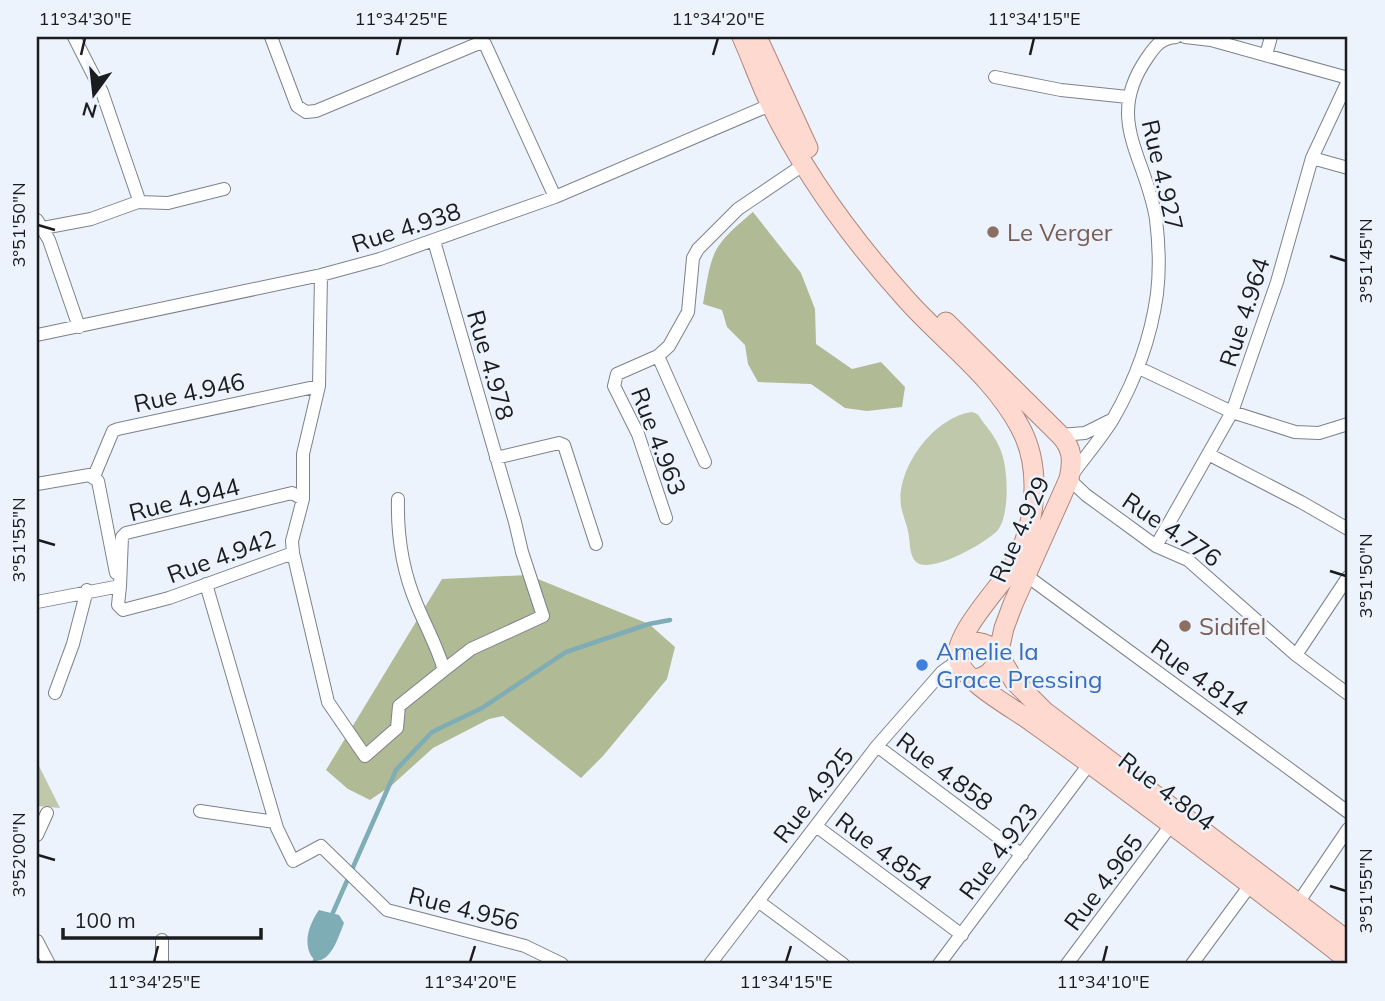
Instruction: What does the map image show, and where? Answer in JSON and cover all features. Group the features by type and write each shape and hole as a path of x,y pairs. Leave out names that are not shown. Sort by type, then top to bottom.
{"main road":[{"name":"Rue 4.929","path":"742,37 771,104 803,165 861,248 919,314 973,366 1003,401 1020,428 1031,462 1033,497 1029,527 1013,566 971,625 960,652"},
{"name":"Rue 4.929","path":"757,37 806,143 852,215 911,289 1069,446 1072,467 1069,479 1003,628 1000,657"},
{"path":"1060,435 1050,434 1039,439 1031,462 1037,479 1047,485 1069,479"},
{"path":"960,652 976,642 992,646 1014,681 1044,711 1348,942"},
{"name":"Rue 4.804","path":"960,652 962,667 973,679 1251,884 1348,962"},
{"path":"973,679 990,673 1000,657"}],"street":[{"path":"74,37 105,99 138,202"},
{"path":"271,37 297,106 306,112 316,111 477,44 485,44 555,197"},
{"name":"Rue 4.927","path":"1069,479 1112,419 1139,368 1157,297 1159,257 1155,218 1126,115 1133,80 1157,43 1176,37"},
{"path":"1185,37 1211,40 1348,79"},
{"path":"1266,55 1270,37"},
{"path":"995,77 1061,90 1128,97"},
{"name":"Rue 4.964","path":"1156,546 1232,412 1277,282 1312,158 1348,79"},
{"name":"Rue 4.938","path":"37,335 321,275 380,259 555,197 771,104"},
{"path":"1312,158 1348,168"},
{"path":"705,462 658,356 669,346 684,323 690,302 693,258 698,249 738,209 803,165"},
{"path":"79,327 40,224 91,219 138,202 168,203 224,189"},
{"name":"Rue 4.978","path":"433,241 543,616 471,649 444,670"},
{"name":"Rue 4.942","path":"120,586 118,605 122,610 169,598 293,553 292,541 303,499 303,454 319,386 321,275"},
{"name":"Rue 4.963","path":"658,356 617,374 614,386 638,434 666,518"},
{"path":"1139,368 1232,412 1306,434 1348,425"},
{"name":"Rue 4.946","path":"94,474 113,431 118,429 319,386"},
{"path":"1060,435 1085,433 1112,419"},
{"path":"496,457 559,443 564,445 596,544"},
{"path":"1208,454 1348,529"},
{"path":"37,484 94,474 92,477 98,481 110,550 120,586 87,590 37,602"},
{"name":"Rue 4.776","path":"1069,479 1086,495 1156,546 1188,561 1296,655 1348,694"},
{"name":"Rue 4.944","path":"120,586 122,537 126,533 292,493 303,499"},
{"path":"293,553 328,702 365,756 397,728 399,706 444,670 438,647 417,605 405,572 397,530 398,499"},
{"name":"Rue 4.814","path":"1027,576 1348,812"},
{"path":"1296,655 1348,577"},
{"name":"Rue 4.956","path":"206,584 275,822 293,861 321,846 387,911 525,946 562,964"},
{"path":"55,693 73,644 87,590"},
{"name":"Rue 4.925","path":"710,964 877,746 960,652"},
{"name":"Rue 4.858","path":"877,746 1022,855"},
{"name":"Rue 4.923","path":"939,964 1090,763"},
{"path":"200,811 275,822"},
{"path":"37,835 47,813"},
{"name":"Rue 4.965","path":"1067,964 1171,825"},
{"name":"Rue 4.854","path":"816,826 962,935"},
{"path":"1297,903 1348,830"},
{"path":"1192,964 1251,884"},
{"path":"758,901 843,964"},
{"path":"162,940 162,964"},
{"path":"37,941 49,964"}],"green space":[{"path":"753,212 801,273 815,309 816,344 852,369 881,362 905,387 902,407 867,411 845,408 811,384 758,382 748,364 745,345 727,327 722,310 703,304 716,251 729,234"},
{"path":"972,412 979,416 1002,454 1006,471 1004,515 997,531 982,543 944,561 923,565 913,557 901,506 905,476 920,447 932,434 944,423"},
{"path":"528,575 649,624 675,647 667,679 603,756 581,778 503,716 489,719 433,748 392,785 370,800 348,789 326,770 442,579"},
{"path":"37,762 60,808 37,806"}],"water":[{"path":"319,910 339,915 344,923 331,951 324,959 319,960 312,957 307,941"}],"waterway":[{"path":"331,917 396,770 432,732 482,708 566,652 649,624 670,620"},
{"path":"314,964 317,955"}],"place":[{"name":"Le Verger","path":"993,232"},
{"name":"Sidifel","path":"1185,626"},
{"name":"Amelie la Grace Pressing","path":"922,665"}]}
